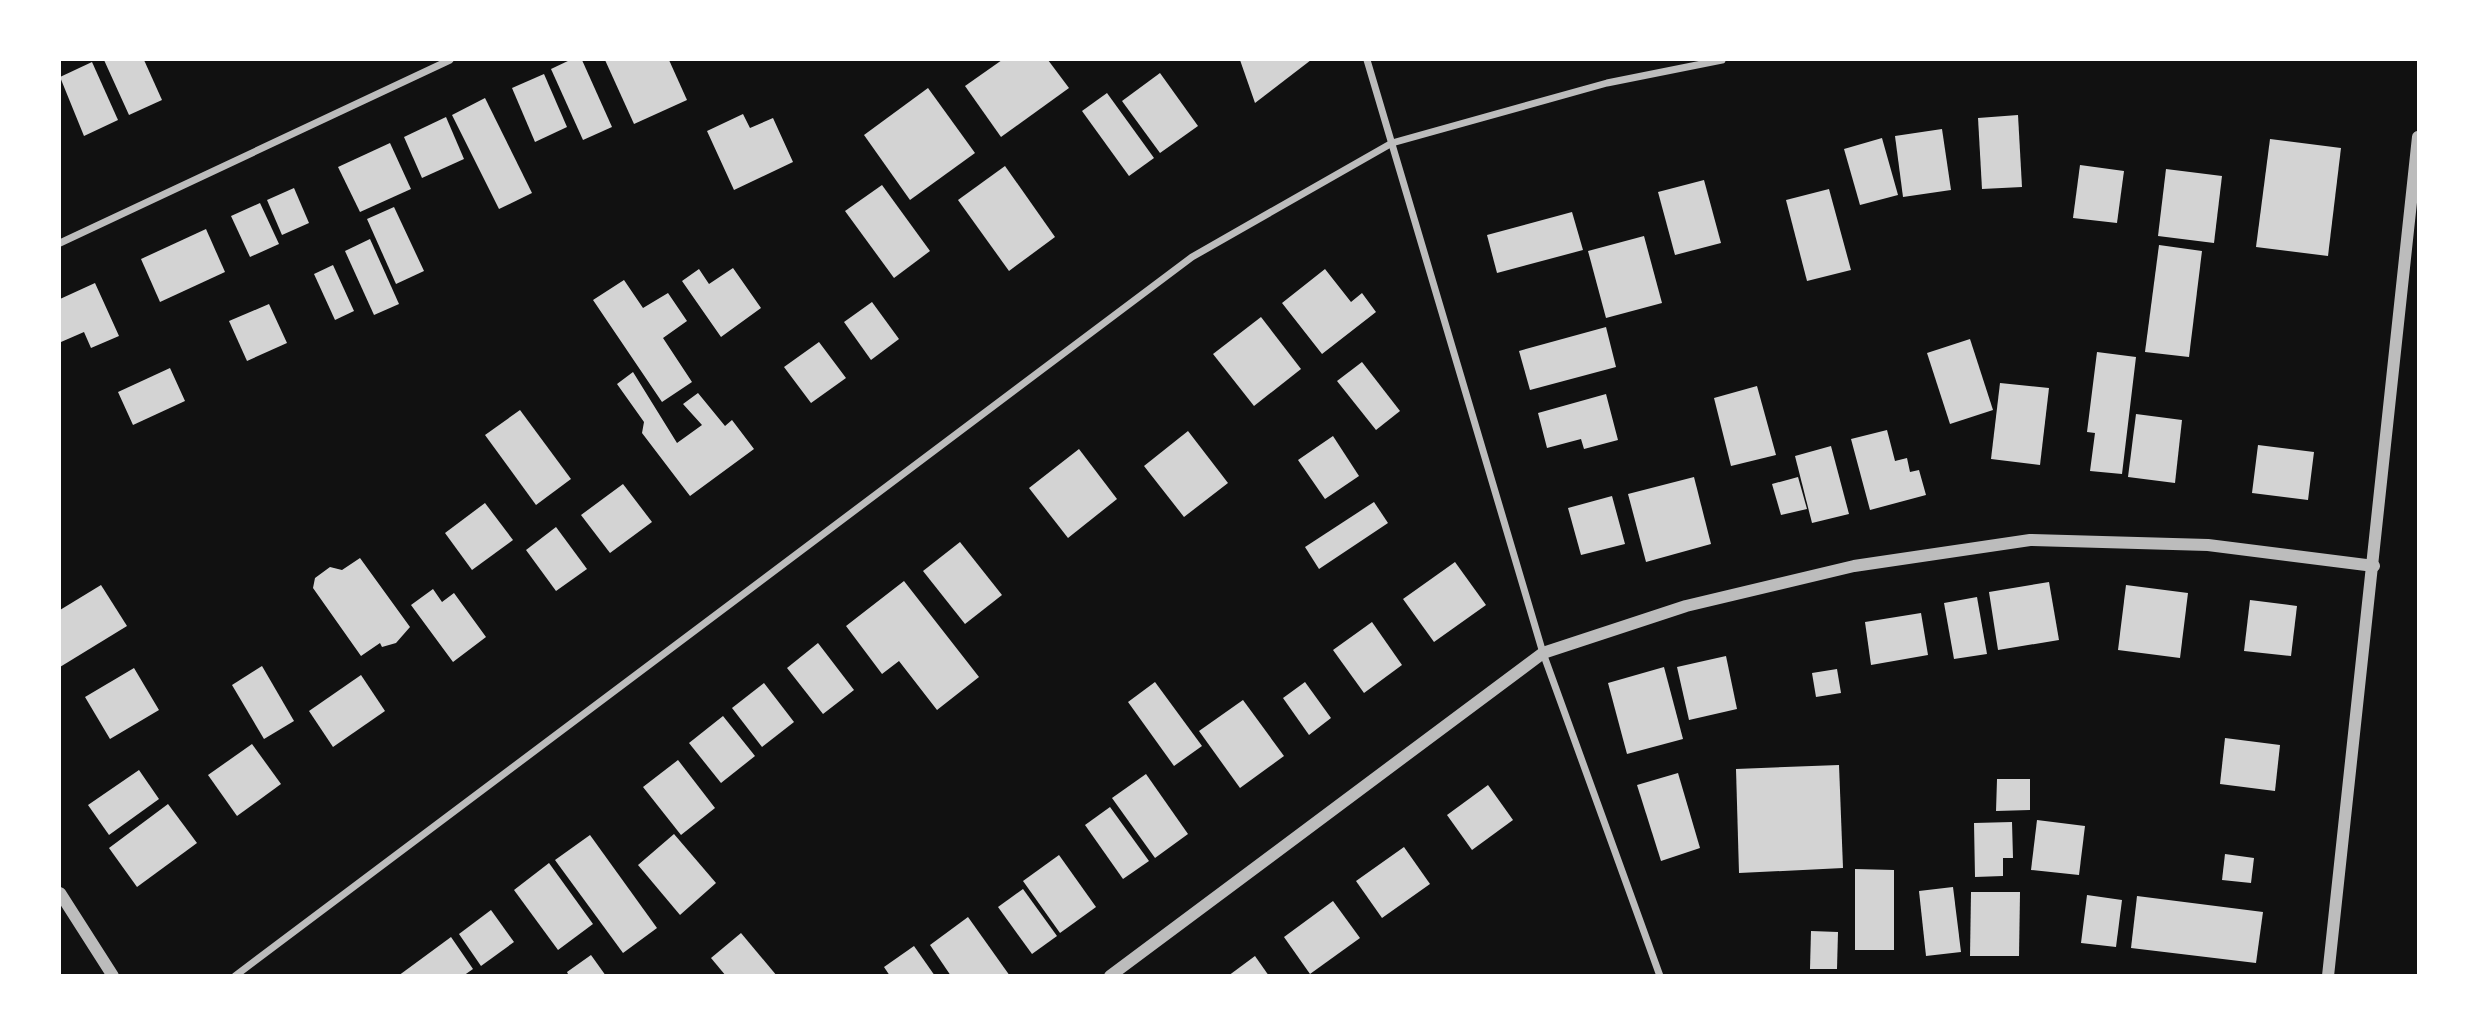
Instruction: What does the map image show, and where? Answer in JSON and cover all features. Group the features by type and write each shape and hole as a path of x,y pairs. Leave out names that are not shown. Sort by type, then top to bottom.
{"street":[{"path":"60,243 450,60"},
{"path":"1367,60 1543,653 1660,975"},
{"path":"234,975 1192,257 1392,144 1607,83 1722,60"},
{"path":"2328,975 2418,137"},
{"path":"1110,975 1543,653 1686,606 1841,569 2030,540 2208,545 2374,566"},
{"path":"60,893 113,975"}],"building":[{"path":"104,60 144,60 162,100 129,115"},
{"path":"570,60 582,60 612,127 583,140 551,69"},
{"path":"605,60 669,60 687,100 634,124"},
{"path":"1002,60 1048,60 1069,88 1001,137 965,86"},
{"path":"1240,60 1311,60 1255,103"},
{"path":"92,62 118,120 84,136 60,77"},
{"path":"1160,73 1198,126 1160,153 1122,101"},
{"path":"544,74 567,127 535,142 512,88"},
{"path":"928,88 975,153 910,200 864,135"},
{"path":"1107,93 1154,158 1129,176 1082,111"},
{"path":"485,98 532,193 499,209 452,115"},
{"path":"743,114 750,128 773,118 793,162 734,190 707,131"},
{"path":"2018,115 2022,187 1982,189 1978,118"},
{"path":"446,117 464,159 422,178 404,137"},
{"path":"1942,129 1951,190 1903,197 1895,136"},
{"path":"1882,138 1898,195 1860,205 1844,149"},
{"path":"2270,139 2341,148 2328,256 2256,247"},
{"path":"390,143 411,189 360,212 338,167"},
{"path":"2080,165 2124,171 2117,223 2073,218"},
{"path":"1005,166 1055,237 1009,271 958,200"},
{"path":"2166,169 2222,176 2214,243 2158,236"},
{"path":"1704,180 1721,243 1675,255 1658,192"},
{"path":"882,185 930,251 894,278 845,211"},
{"path":"294,188 309,223 282,235 267,200"},
{"path":"1829,189 1851,270 1807,281 1786,200"},
{"path":"260,203 279,244 250,257 231,216"},
{"path":"394,207 424,271 396,284 367,219"},
{"path":"1572,212 1583,250 1497,273 1487,235"},
{"path":"206,229 225,272 160,302 141,259"},
{"path":"1644,236 1662,303 1606,318 1588,251"},
{"path":"370,239 399,304 374,315 345,251"},
{"path":"2159,245 2202,251 2189,357 2145,352"},
{"path":"333,265 354,311 335,320 314,274"},
{"path":"733,268 761,308 721,337 682,281 699,269 709,284"},
{"path":"1325,269 1351,302 1362,293 1376,312 1322,354 1282,303"},
{"path":"624,280 643,308 668,293 687,321 663,338 692,382 662,402 593,300"},
{"path":"95,283 119,336 91,348 84,332 61,342 60,299"},
{"path":"872,302 899,339 871,360 844,322"},
{"path":"269,304 287,343 247,361 229,321"},
{"path":"1261,317 1301,369 1254,406 1213,354"},
{"path":"1606,327 1616,367 1530,390 1519,351"},
{"path":"1970,339 1993,410 1950,424 1927,353"},
{"path":"819,342 846,378 811,403 784,367"},
{"path":"2097,352 2136,357 2122,474 2090,471 2095,433 2087,432"},
{"path":"1362,362 1400,411 1376,430 1337,381"},
{"path":"170,368 185,401 133,425 118,392"},
{"path":"633,372 677,443 702,425 683,404 698,393 725,426 732,420 754,449 690,496 642,433 644,422 617,384"},
{"path":"2000,383 2049,388 2040,465 1991,459"},
{"path":"1757,386 1776,455 1731,466 1714,398"},
{"path":"1606,394 1618,440 1584,449 1581,439 1547,448 1538,413"},
{"path":"520,410 571,479 536,505 485,435"},
{"path":"2136,414 2182,420 2175,483 2128,477"},
{"path":"1887,430 1895,461 1907,458 1910,472 1919,470 1926,495 1870,510 1851,439"},
{"path":"1188,431 1228,483 1184,517 1144,466"},
{"path":"1333,436 1359,476 1325,499 1298,460"},
{"path":"2258,445 2314,452 2308,500 2252,493"},
{"path":"1831,446 1849,514 1812,523 1795,456"},
{"path":"1079,449 1117,499 1068,538 1029,488"},
{"path":"1694,477 1711,544 1646,562 1628,494"},
{"path":"1798,477 1807,509 1781,515 1772,484"},
{"path":"623,484 652,522 610,553 581,515"},
{"path":"1612,496 1625,544 1581,555 1568,508"},
{"path":"1374,502 1388,523 1319,569 1305,547"},
{"path":"485,503 513,540 472,570 445,533"},
{"path":"556,527 587,569 556,591 526,550"},
{"path":"960,542 1002,595 965,624 923,571"},
{"path":"360,558 410,627 396,643 382,647 380,643 361,656 313,588 315,578 330,567 342,570"},
{"path":"1455,562 1486,605 1434,642 1403,599"},
{"path":"904,581 979,677 937,710 899,661 882,674 846,626"},
{"path":"2049,582 2059,640 1998,650 1989,592"},
{"path":"101,585 127,626 60,667 60,610"},
{"path":"2126,585 2188,593 2180,658 2118,650"},
{"path":"433,589 442,602 454,593 486,637 453,662 411,605"},
{"path":"1977,597 1987,654 1954,659 1944,603"},
{"path":"2250,600 2297,606 2291,656 2244,651"},
{"path":"1921,613 1928,655 1871,665 1865,622"},
{"path":"1372,622 1402,665 1364,693 1333,650"},
{"path":"818,643 854,690 823,714 787,668"},
{"path":"1726,656 1737,709 1689,720 1677,667"},
{"path":"262,666 294,721 264,739 232,685"},
{"path":"1664,667 1683,739 1627,754 1608,683"},
{"path":"134,668 159,710 110,739 85,697"},
{"path":"1837,669 1841,693 1816,697 1812,673"},
{"path":"361,675 385,711 333,747 309,711"},
{"path":"1155,682 1202,746 1174,766 1128,702"},
{"path":"1305,682 1331,718 1309,735 1283,698"},
{"path":"764,683 794,722 762,747 732,708"},
{"path":"1243,700 1284,756 1240,788 1199,731"},
{"path":"723,716 755,756 721,783 689,743"},
{"path":"2225,738 2280,745 2275,791 2220,784"},
{"path":"252,744 281,784 237,816 208,775"},
{"path":"678,760 715,808 681,835 643,787"},
{"path":"1839,765 1843,868 1739,873 1736,769"},
{"path":"139,770 159,799 109,835 88,805"},
{"path":"1678,773 1700,848 1661,861 1637,785"},
{"path":"1146,774 1188,834 1155,858 1112,798"},
{"path":"1997,779 2030,779 2030,810 1996,811"},
{"path":"1488,785 1513,820 1472,850 1447,815"},
{"path":"168,804 197,843 137,887 109,848"},
{"path":"1110,807 1149,861 1123,879 1085,825"},
{"path":"2037,820 2085,826 2079,875 2031,870"},
{"path":"2012,822 2013,858 2003,858 2003,876 1975,877 1974,823"},
{"path":"674,834 716,883 680,915 638,865"},
{"path":"590,835 657,928 623,953 555,860"},
{"path":"1404,847 1430,884 1382,918 1356,881"},
{"path":"2225,854 2254,858 2251,883 2222,880"},
{"path":"1059,855 1096,907 1060,933 1023,881"},
{"path":"549,863 593,924 558,950 514,890"},
{"path":"1855,869 1894,870 1894,950 1855,950"},
{"path":"1953,887 1961,952 1926,956 1919,891"},
{"path":"1023,889 1057,936 1032,954 998,907"},
{"path":"1971,892 2020,892 2019,956 1970,956"},
{"path":"2087,895 2122,900 2116,947 2081,943"},
{"path":"2137,896 2263,912 2256,963 2131,948"},
{"path":"1333,901 1360,938 1310,974 1284,937"},
{"path":"491,910 514,942 481,966 459,934"},
{"path":"968,917 1010,976 951,976 930,945"},
{"path":"1811,931 1838,932 1837,969 1810,969"},
{"path":"741,933 777,976 726,976 711,958"},
{"path":"451,937 473,969 463,976 398,976"},
{"path":"914,946 935,976 890,976 884,967"},
{"path":"591,955 606,976 569,976 567,972"},
{"path":"1255,956 1269,976 1228,976"}]}
